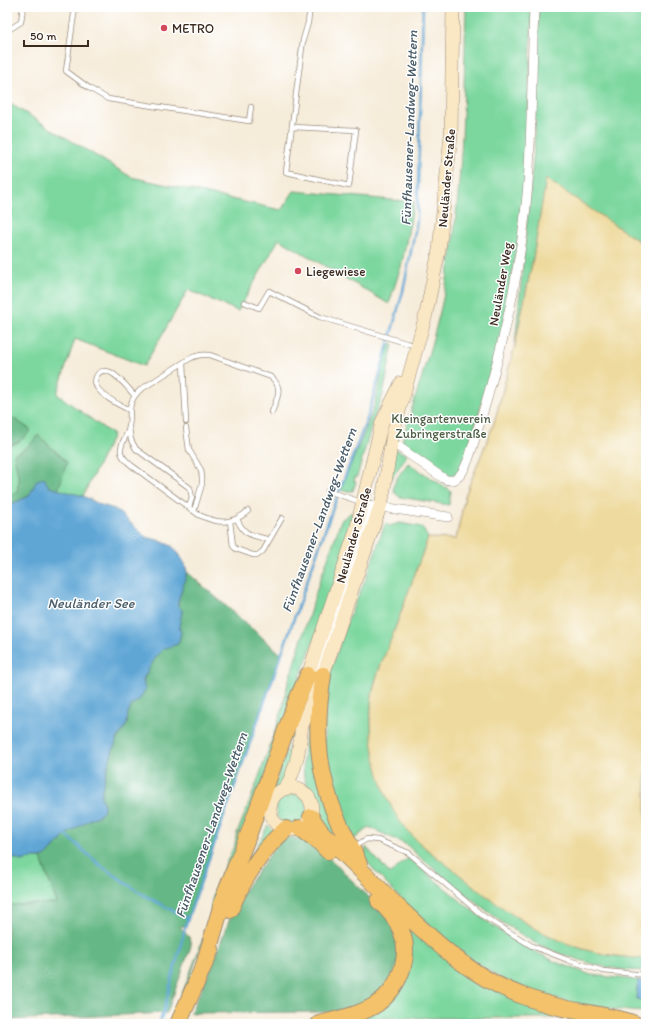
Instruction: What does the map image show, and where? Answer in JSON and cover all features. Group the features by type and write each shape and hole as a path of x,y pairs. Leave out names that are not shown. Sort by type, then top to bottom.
{"highway":[{"path":"316,675 319,706 317,731 320,766 331,802 362,871"},
{"path":"206,958 224,897 252,826 296,702 316,675"},
{"path":"178,1024 256,833 270,810"},
{"path":"206,958 239,890 268,846 299,824"},
{"path":"299,824 322,833 444,949 488,980 533,1000 567,1009 622,1019 635,1024"},
{"path":"299,824 387,909 401,931 404,949 402,968 397,983 388,994 376,1004 365,1010 319,1024"}],"main road":[{"name":"Neuländer Straße","path":"372,505 384,491 395,422 418,346 439,250 451,135 453,7"},
{"name":"Neuländer Straße","path":"270,810 274,797 280,791 285,789 291,778 298,750 301,728 316,675 372,505 376,443 382,422 418,346"},
{"name":"Neuländer Straße","path":"298,750 300,781 304,792 311,803 312,810 299,824"},
{"path":"285,789 294,788 304,792"},
{"path":"270,810 275,822 280,826 299,824"}],"street":[{"name":"Neuländer Weg","path":"391,444 399,446 449,481 455,480 460,476 468,459 497,362 519,260 529,169 534,7"},
{"path":"301,728 314,680 372,505 448,517"}],"lane":[{"path":"7,29 10,29 21,22 23,7"},
{"path":"76,7 66,71 89,88 108,99 249,121 252,107"},
{"path":"292,127 356,130 349,186 286,172 292,127 304,40 310,7"},
{"path":"244,302 259,308 269,291 320,317 418,346"},
{"path":"189,507 192,494 188,486 142,454 133,445 129,427 129,410 135,396 140,390 196,355 210,355 270,377 276,381 278,393 272,412"},
{"path":"183,363 186,422"},
{"path":"129,410 102,394 97,388 95,382 96,376 103,370 111,373 120,379 135,396"},
{"path":"129,427 122,444 121,454 124,458 131,465 194,511 208,519 220,522 230,521 248,511"},
{"path":"186,428 189,450 201,470 202,477 201,490 194,511"},
{"path":"328,491 372,505"},
{"path":"237,518 241,529 245,532 269,540"},
{"path":"230,521 233,546 236,550 253,556 258,555 263,551 282,518"},
{"path":"352,848 367,839 378,840 395,846 409,853 483,916 532,946 568,960 603,971 646,975"}],"green space":[{"name":"Kleingartenverein Zubringerstraße","path":"466,7 532,7 527,155 522,217 503,328 465,461 458,474 448,477 401,444 435,332 450,263 458,199 460,167"},
{"path":"539,7 646,7 646,246 546,180 533,259 515,345 534,149"},
{"path":"7,102 131,177 281,210 294,191 414,202 402,263 389,304 279,239 238,311 188,290 144,366 75,339 57,394 113,435 83,496 58,490 67,462 38,435 28,446 14,454 19,481 17,492 7,497 7,445 13,445 24,426 7,414"},
{"path":"391,343 393,343 383,395 373,421 357,477 355,477 354,481 356,482 353,491 343,491 341,489 375,403 386,355"},
{"path":"7,414 31,430 18,442 11,445 7,445"},
{"path":"38,435 67,462 58,490 48,487 7,506 7,497 17,492 19,481 14,454 28,446"},
{"path":"395,449 407,455 390,481"},
{"path":"408,463 451,491 449,505 400,497 396,494 394,485"},
{"path":"352,512 354,519 340,567 228,878 178,1008 177,1007 209,923 212,913 212,899 215,889 235,844 236,836 282,711 288,683 318,586 341,520"},
{"path":"386,523 389,526 400,523 422,527 428,538 378,673 372,695 371,726 376,760 380,776 392,807 406,828 427,849 549,936 581,948 607,955 646,959 646,971 623,970 596,965 561,954 535,943 503,923 422,859 407,845 369,827 353,840 323,759 327,681 349,617 366,578"},
{"path":"187,572 281,654 186,925 180,927 189,937 191,946 167,1013 7,1020 7,905 57,903 41,858 68,834 99,815 104,804 101,798 108,765 117,739 127,724 128,713 132,705 140,699 144,679 150,665 153,659 163,649 178,643 181,633 180,624 182,610 178,606 178,602"},
{"path":"313,713 350,852 334,837 324,824 316,799 307,786 304,778 304,749"},
{"path":"296,726 292,761 281,785 271,795"},
{"path":"292,794 303,799 308,810 303,821 292,826 281,821 276,810 281,799"},
{"path":"268,825 275,832 251,857"},
{"path":"289,837 308,840 318,847 385,913 393,926 399,957 388,985 364,1005 331,1012 190,1013 209,973 237,900 281,839"},
{"path":"366,847 390,874 408,858 478,915 518,943 556,962 591,975 638,980 636,999 646,1001 646,1012 596,1007 564,1001 532,992 501,978 461,952 417,915 364,858"},
{"path":"7,855 21,861 32,858 41,858 57,903 7,905"},
{"path":"400,921 463,967 594,1018 359,1018"}],"sand":[{"path":"546,179 646,246 646,959 613,955 580,948 546,934 514,916 432,854 405,827 392,808 377,767 372,738 371,710 375,682 428,538 456,539 465,496 494,423 515,345 533,259"}],"water":[{"name":"Neuländer See","path":"44,478 49,487 83,496 101,505 115,509 146,537 172,546 185,564 187,572 178,602 178,606 182,610 182,613 180,624 181,633 178,644 163,649 154,660 143,679 145,690 140,699 132,705 128,713 127,724 117,739 108,765 101,798 104,804 104,811 66,835 46,856 21,861 7,855 7,506 29,496 37,480"},
{"path":"638,980 646,981 646,1001 636,999"}],"waterway":[{"name":"Fünfhausener-Landweg-Wettern","path":"159,1024 186,924 334,505 367,419 403,291 417,221 423,7"},
{"path":"66,835 101,866 142,894 188,919"}],"place":[{"name":"METRO","path":"164,28"},
{"name":"Liegewiese","path":"298,271"}]}
